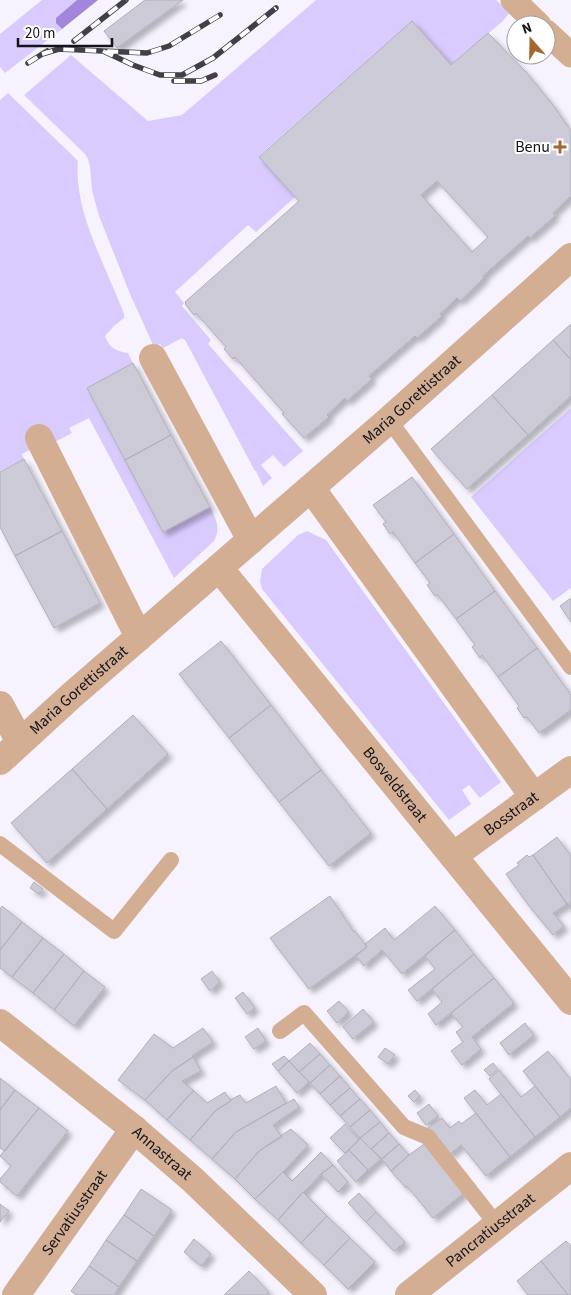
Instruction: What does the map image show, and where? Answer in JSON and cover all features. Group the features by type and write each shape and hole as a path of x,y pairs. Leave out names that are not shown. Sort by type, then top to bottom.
{"street":[{"path":"513,0 529,15"},
{"path":"556,42 571,56"},
{"name":"Maria Gorettistraat","path":"0,761 71,696 389,420 571,257"},
{"path":"153,358 251,540"},
{"name":"Maria Gorettistraat","path":"38,438 139,637"},
{"path":"310,488 534,797"},
{"name":"Bosveldstraat","path":"219,568 571,1001"},
{"name":"Maria Gorettistraat","path":"0,705 20,742"},
{"name":"Bosstraat","path":"454,856 571,770"},
{"name":"Annastraat","path":"0,1023 134,1129 193,1180 314,1295"},
{"name":"Servatiusstraat","path":"16,1295 134,1129"},
{"name":"Pancratiusstraat","path":"409,1295 571,1166"}],"lane":[{"path":"389,420 571,667"},
{"path":"0,844 114,932 171,860"},
{"path":"280,1031 304,1013 404,1127 428,1137 497,1224"}],"shaded area":[{"path":"42,0 77,0 56,18 56,23 62,29 5,73 0,67 0,34"},
{"path":"77,0 98,0 62,29 56,23 56,18"},
{"path":"316,0 496,0 510,12 503,21 451,65 412,21 259,156 295,197 256,232 248,225 175,292 184,303 182,306 211,340 208,344 303,451 284,467 273,455 261,465 272,478 263,486 185,340 182,338 163,348 160,344 154,347 130,294 99,216 92,190 90,167 85,154 24,95 71,55 148,121 182,115"},
{"path":"8,93 78,161 78,180 86,219 124,314 124,318 105,336 114,348 128,353 133,363 87,388 163,532 210,507 216,520 217,532 214,541 174,578 89,418 69,428 72,433 53,443 22,454 24,459 0,471 0,100"},
{"path":"571,408 571,588 553,601 471,497"},
{"path":"307,531 326,540 501,782 480,798 469,785 462,790 471,804 449,820 262,589 260,582 262,569 298,535"}],"building":[{"path":"145,0 183,0 117,48 104,31"},
{"path":"412,21 451,65 488,33 506,51 506,65 519,65 553,105 571,131 571,198 553,213 555,216 530,238 528,236 483,276 484,278 460,301 457,298 440,314 442,316 417,338 415,336 369,376 372,379 347,401 345,398 327,415 329,417 304,438 235,357 233,359 224,349 226,347 196,313 194,315 185,304 299,201 259,157","holes":["437,181 488,237 472,252 421,195"]},
{"path":"571,324 571,360 553,340"},
{"path":"553,340 571,360 571,396 528,435 492,395"},
{"path":"133,363 171,435 125,460 87,388"},
{"path":"492,395 528,435 467,489 431,449"},
{"path":"171,435 210,507 163,532 125,460"},
{"path":"24,459 62,531 15,556 0,527 0,472"},
{"path":"412,477 454,534 415,563 393,532 390,534 383,524 386,522 373,505"},
{"path":"62,531 100,603 54,628 15,556"},
{"path":"454,534 495,591 456,619 437,594 435,596 427,585 430,583 415,563"},
{"path":"495,591 537,648 498,677 482,655 480,658 472,647 475,645 456,619"},
{"path":"571,598 571,622 560,606"},
{"path":"221,641 271,705 229,738 179,674"},
{"path":"537,648 571,695 571,710 539,733 527,717 524,718 517,708 519,706 498,677"},
{"path":"271,705 321,770 279,802 229,738"},
{"path":"133,715 168,754 107,809 72,769"},
{"path":"72,769 107,809 47,863 11,823"},
{"path":"321,770 371,833 329,866 279,802"},
{"path":"557,837 571,856 571,908 533,855"},
{"path":"527,855 529,857 533,855 567,904 553,913 564,926 553,935 506,874 519,865 517,863"},
{"path":"34,882 43,889 39,894 30,888"},
{"path":"330,896 354,932 367,947 309,989 270,938"},
{"path":"2,906 22,922 0,950 0,909"},
{"path":"435,906 455,930 402,974 382,950 364,966 356,956 367,947 365,944 385,928 394,940"},
{"path":"22,922 43,938 12,977 0,968 0,950"},
{"path":"455,930 474,954 417,1001 408,990 435,969 425,956"},
{"path":"43,938 64,954 33,993 12,977"},
{"path":"64,954 84,971 54,1010 33,993"},
{"path":"474,954 494,978 436,1025 428,1014 442,1002 432,989"},
{"path":"84,971 105,987 74,1026 54,1010"},
{"path":"212,971 220,982 210,991 201,979"},
{"path":"494,978 514,1003 472,1037 481,1049 462,1065 451,1051 463,1042 456,1032 463,1027 451,1013"},
{"path":"243,992 255,1008 247,1014 235,998"},
{"path":"339,1001 349,1012 337,1023 327,1011"},
{"path":"363,1009 374,1022 353,1039 343,1027"},
{"path":"525,1023 534,1035 509,1055 500,1043"},
{"path":"203,1028 213,1042 172,1071 145,1100 118,1080 154,1034 173,1048"},
{"path":"258,1028 266,1041 254,1049 245,1037"},
{"path":"310,1043 320,1054 299,1072 289,1061"},
{"path":"385,1048 395,1055 388,1064 378,1057"},
{"path":"548,1051 571,1080 571,1108 560,1117 523,1071"},
{"path":"320,1054 330,1065 310,1083 299,1072"},
{"path":"284,1056 289,1061 278,1071 272,1064"},
{"path":"193,1057 201,1071 182,1081 194,1091 167,1120 145,1100 172,1071"},
{"path":"289,1061 309,1082 297,1093 278,1071"},
{"path":"493,1063 498,1069 490,1076 484,1070"},
{"path":"330,1065 340,1076 320,1094 310,1083"},
{"path":"499,1070 521,1097 535,1086 560,1117 535,1137 489,1079"},
{"path":"340,1076 350,1088 330,1105 320,1094"},
{"path":"0,1078 15,1090 0,1110"},
{"path":"276,1086 286,1103 236,1132 212,1159 190,1140 216,1110 230,1100 240,1095 246,1103"},
{"path":"350,1088 360,1099 340,1116 330,1105"},
{"path":"15,1090 39,1108 5,1151 0,1148 0,1110"},
{"path":"415,1090 420,1096 414,1102 408,1096"},
{"path":"475,1090 487,1105 501,1094 535,1137 510,1157 464,1098"},
{"path":"194,1091 207,1103 225,1092 231,1101 216,1110 190,1140 167,1120"},
{"path":"294,1099 299,1107 273,1125 282,1137 259,1151 235,1179 212,1159 236,1132"},
{"path":"360,1099 370,1110 350,1127 340,1116"},
{"path":"429,1104 438,1116 426,1125 417,1113"},
{"path":"39,1108 68,1131 17,1196 0,1182 0,1179 11,1166 0,1156"},
{"path":"370,1110 380,1122 360,1138 350,1127"},
{"path":"476,1113 510,1157 486,1176 461,1145 449,1155 428,1128 442,1118 450,1128 459,1121 461,1124"},
{"path":"380,1122 389,1133 371,1149 360,1138"},
{"path":"345,1124 359,1140 345,1153 330,1138"},
{"path":"291,1129 308,1145 255,1199 235,1179 259,1151"},
{"path":"389,1133 399,1144 382,1159 371,1149"},
{"path":"360,1138 381,1159 368,1170 349,1150"},
{"path":"399,1144 409,1155 391,1171 382,1159"},
{"path":"424,1144 464,1193 433,1218 407,1186 406,1188 391,1171"},
{"path":"349,1150 368,1170 356,1182 337,1161"},
{"path":"321,1152 333,1165 303,1192 278,1220 255,1199 283,1172 292,1181"},
{"path":"333,1165 348,1182 338,1192 321,1174"},
{"path":"141,1189 172,1210 154,1236 124,1215"},
{"path":"303,1192 327,1216 301,1243 278,1220"},
{"path":"359,1193 376,1212 366,1222 348,1203"},
{"path":"0,1204 9,1211 0,1222"},
{"path":"376,1212 405,1242 394,1251 366,1222"},
{"path":"124,1215 154,1236 137,1261 106,1240"},
{"path":"327,1216 350,1238 324,1265 301,1243"},
{"path":"350,1238 375,1262 348,1289 324,1265"},
{"path":"194,1239 211,1254 201,1266 184,1252"},
{"path":"106,1240 137,1261 119,1287 89,1266"},
{"path":"566,1241 571,1246 571,1295 568,1295 541,1261"},
{"path":"541,1261 568,1295 528,1295 517,1281"},
{"path":"89,1266 119,1287 114,1295 76,1295 71,1291"},
{"path":"249,1271 269,1292 265,1295 224,1295"}],"railway":[{"path":"74,41 126,0"},
{"path":"103,51 160,75 182,75 213,58 276,8"},
{"path":"42,54 59,49 147,53 169,46 220,15"},
{"path":"28,63 47,51"},
{"path":"174,81 201,81 215,75"}],"place":[{"name":"Benu","path":"560,147"}]}
